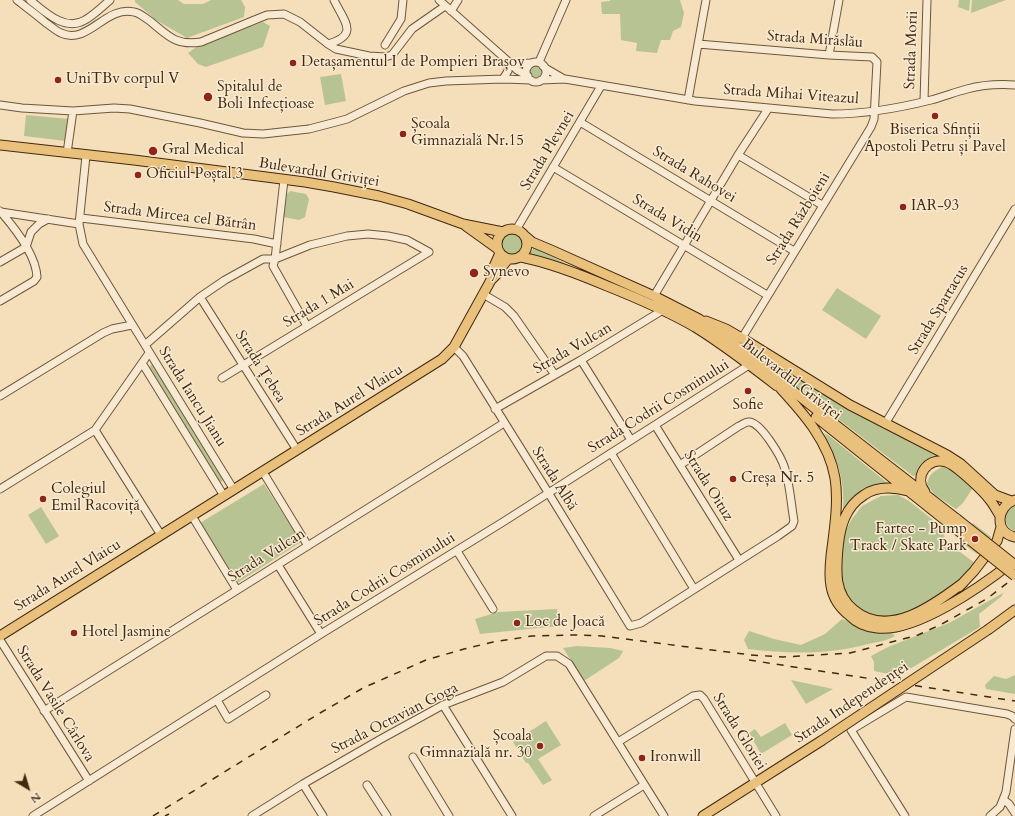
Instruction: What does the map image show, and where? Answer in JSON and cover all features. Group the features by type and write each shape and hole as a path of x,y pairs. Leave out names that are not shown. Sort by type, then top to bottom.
{"main road":[{"name":"Bulevardul Griviței","path":"0,145 86,156 134,160 327,186 379,196 416,206 463,224 503,232"},
{"name":"Bulevardul Griviței","path":"463,224 499,251"},
{"path":"510,229 516,230 522,232 525,236 527,246 526,250 521,257 508,259 499,251 498,239 503,232 510,229"},
{"name":"Bulevardul Griviței","path":"525,236 532,242 654,296 699,319 741,349 932,499 954,522 1015,576"},
{"name":"Strada Aurel Vlaicu","path":"491,280 491,273 499,251"},
{"name":"Bulevardul Griviței","path":"521,257 546,262 568,270 663,310 694,327 750,364 912,492 1015,565"},
{"name":"Strada Aurel Vlaicu","path":"0,636 434,365 454,347 491,280 508,259"},
{"name":"Bulevardul Griviței","path":"699,319 708,321 742,338 850,405 956,460 995,495 1013,500"},
{"path":"781,389 811,424 822,443 833,468 836,487 836,511 830,585 834,598 846,614 858,622 878,628 889,628 902,625 925,616 964,597 1015,560"},
{"path":"932,499 922,488 920,481 921,474 930,464 943,461 954,466 986,495 1000,516"},
{"path":"912,492 899,489 882,488 864,495 850,507 841,528 837,563 837,584 843,598 851,608 866,618 876,621 898,620 929,607 963,583"},
{"path":"902,625 921,616 940,604 974,572 997,541 1001,527 1000,516 1003,507 1013,500"},
{"path":"1001,527 1008,535 1013,537"},
{"path":"997,541 1013,537"},
{"name":"Strada Independenței","path":"703,816 821,741 1015,610"}],"street":[{"path":"17,0 55,30 69,36 77,36 85,33 111,15 134,12 143,16 173,40 191,44 201,42 267,15 284,14 300,22 328,44 341,51 368,56 390,57 412,29 448,9 458,0"},
{"path":"30,0 56,19 70,24 84,21 110,0"},
{"path":"328,44 341,39 346,35 347,30 347,24 334,0"},
{"path":"385,44 400,19 404,0"},
{"path":"439,0 517,70 536,81 541,80 545,73 541,64 566,0"},
{"path":"688,100 706,0"},
{"path":"829,55 839,0"},
{"name":"Strada Morii","path":"924,101 927,0"},
{"name":"Strada Mirăslău","path":"698,44 829,55 872,57 877,63 874,112"},
{"path":"509,62 515,64 541,64"},
{"path":"503,79 508,71 509,62"},
{"path":"503,79 530,64"},
{"path":"529,78 526,70 530,64"},
{"name":"Strada Mihai Viteazul","path":"541,64 545,68 565,79"},
{"path":"0,105 73,111 114,108 130,109 243,133 270,134 336,122 404,91 429,83 529,78"},
{"name":"Strada Mihai Viteazul","path":"541,80 565,79 688,100 768,109 832,114 874,112 985,85 1015,85"},
{"name":"Strada Plevnei","path":"516,230 601,86"},
{"path":"654,296 738,155 768,109"},
{"path":"67,153 73,111"},
{"name":"Strada Războieni","path":"742,338 871,127 874,119 874,112"},
{"name":"Strada Rahovei","path":"580,122 794,251"},
{"path":"738,155 822,205"},
{"name":"Strada Mircea cel Bătrân","path":"86,156 80,221 84,244 128,317"},
{"name":"Strada Vidin","path":"553,168 767,295"},
{"path":"284,180 273,266 276,274 307,326"},
{"name":"Strada Spartacus","path":"885,424 1015,209"},
{"path":"0,211 48,219 80,221"},
{"path":"0,211 26,247 34,263 37,277 34,281 0,301"},
{"path":"0,262 26,247 31,232 39,224 48,219"},
{"name":"Strada Mircea cel Bătrân","path":"80,221 254,239 277,244"},
{"name":"Strada 1 Mai","path":"222,378 429,252 407,240 378,234 368,234 347,236 310,245 275,259"},
{"path":"145,345 200,297 225,280 263,259 275,259"},
{"path":"483,294 506,307 514,316 555,375"},
{"name":"Strada Țebea","path":"200,297 297,450"},
{"name":"Strada Vulcan","path":"496,409 663,310"},
{"name":"Strada Iancu Jianu","path":"128,317 234,490"},
{"path":"0,396 103,333 112,329 132,325"},
{"name":"Strada Albă","path":"454,347 463,356 630,626 641,623 694,589"},
{"path":"0,489 95,430 149,353"},
{"path":"581,360 631,440"},
{"name":"Strada Iancu Jianu","path":"142,364 224,496"},
{"name":"Strada Codrii Cosminului","path":"33,816 321,634 456,551 750,364"},
{"path":"611,453 694,589 794,524 786,471 776,450 758,426 748,422 739,426 680,465"},
{"name":"Strada Vulcan","path":"44,711 504,423"},
{"name":"Strada Oituz","path":"655,425 739,560"},
{"path":"95,430 161,535"},
{"path":"263,472 308,546"},
{"path":"192,516 237,590"},
{"path":"456,551 493,609"},
{"path":"278,565 321,634"},
{"name":"Strada Vasile Cârlova","path":"0,640 89,781"},
{"name":"Strada Octavian Goga","path":"252,816 349,756 443,705 503,682 546,656 552,655 561,658 569,664 618,742"},
{"path":"217,700 228,719 266,695"},
{"name":"Strada Gloriei","path":"618,742 693,696 700,695 704,699 756,783"},
{"name":"Strada Independenței","path":"905,816 851,730 906,697 1007,714 1014,718"},
{"path":"443,705 512,816"},
{"path":"990,816 996,812 1004,800 1012,766 1015,729"},
{"path":"618,742 664,816"},
{"path":"413,757 449,816"},
{"path":"756,783 776,816"},
{"path":"303,784 323,816"},
{"path":"367,785 387,816"},
{"path":"594,816 644,785"},
{"path":"1004,800 1009,804 1015,813"}],"green space":[{"path":"135,0 178,0 184,4 203,4 211,0 241,0 245,7 244,17 187,38 156,20 135,2"},
{"path":"610,0 680,0 684,13 681,27 673,31 670,40 661,40 657,53 636,51 637,43 621,40 620,14 602,14 601,2"},
{"path":"959,0 970,0 969,11 958,7"},
{"path":"972,0 1006,0 971,13"},
{"path":"263,22 270,26 263,47 206,67 198,64 188,53 198,46"},
{"path":"535,64 540,66 542,71 540,76 535,78 530,76 528,71 530,66"},
{"path":"341,74 346,101 325,105 320,77"},
{"path":"26,115 69,119 66,141 24,136"},
{"path":"290,191 306,194 309,199 305,217 299,220 283,217 287,194"},
{"path":"512,232 520,236 524,244 520,252 512,256 504,252 500,244 504,236"},
{"path":"534,247 568,265 567,267 530,254"},
{"path":"837,288 881,316 866,339 822,310"},
{"path":"739,342 941,459 918,475 913,476 738,343"},
{"path":"152,364 224,479 220,483 148,368"},
{"path":"824,433 891,486 877,487 845,512 843,511 843,489 840,471"},
{"path":"942,467 948,468 976,483 963,503 956,509 934,494 927,484 932,474"},
{"path":"264,484 301,542 237,583 200,523"},
{"path":"898,495 909,501 943,528 945,541 975,563 971,570 939,597 900,616 865,615 843,592 840,564 845,532 852,519 862,506 881,496"},
{"path":"1015,505 1015,531 1008,526 1006,522 1006,515"},
{"path":"41,507 59,536 46,544 28,515"},
{"name":"Fartec - Pump Track / Skate Park","path":"973,523 991,537 977,554 959,541"},
{"path":"1003,593 1002,596 979,614 980,627 898,676 874,671 874,662 871,656 888,647 949,623"},
{"name":"Loc de Joacă","path":"557,609 558,626 480,634 475,619 498,612"},
{"path":"842,619 873,633 891,632 895,636 853,648 823,652 794,653 748,649 744,640 749,631 774,639 801,645 825,634"},
{"path":"577,646 610,648 623,651 619,658 584,681 563,648"},
{"path":"1015,675 1015,694 986,689 985,685 994,676 1006,679"},
{"path":"791,680 833,689 806,704"},
{"path":"546,721 561,745 538,759 552,780 543,785 528,763 526,763 513,742"},
{"path":"785,723 792,735 761,754 749,733 755,729 761,737"}],"railway":[{"path":"153,816 363,688 426,660 464,649 493,642 532,636 575,635 602,636 751,655 783,657 850,653 918,635 942,624 988,598 1015,577"},
{"path":"749,660 1015,701"},
{"path":"165,816 169,814"}],"place":[{"name":"Detașamentul I de Pompieri Brașov","path":"293,63"},
{"name":"UniTBv corpul V","path":"58,80"},
{"name":"Spitalul de Boli Infecțioase","path":"208,97"},
{"name":"Biserica Sfinții Apostoli Petru și Pavel","path":"935,116"},
{"name":"Școala Gimnazială Nr.15","path":"403,134"},
{"name":"Gral Medical","path":"153,151"},
{"name":"Oficiul Poștal 3","path":"138,175"},
{"name":"IAR-93","path":"903,207"},
{"name":"Synevo","path":"474,273"},
{"name":"Sofie","path":"748,391"},
{"name":"Creșa Nr. 5","path":"733,479"},
{"name":"Colegiul Emil Racoviță","path":"43,499"},
{"name":"Fartec - Pump Track / Skate Park","path":"975,539"},
{"name":"Loc de Joacă","path":"517,623"},
{"name":"Hotel Jasmine","path":"74,633"},
{"name":"Școala Gimnazială nr. 30","path":"540,746"},
{"name":"Ironwill","path":"642,758"}]}
